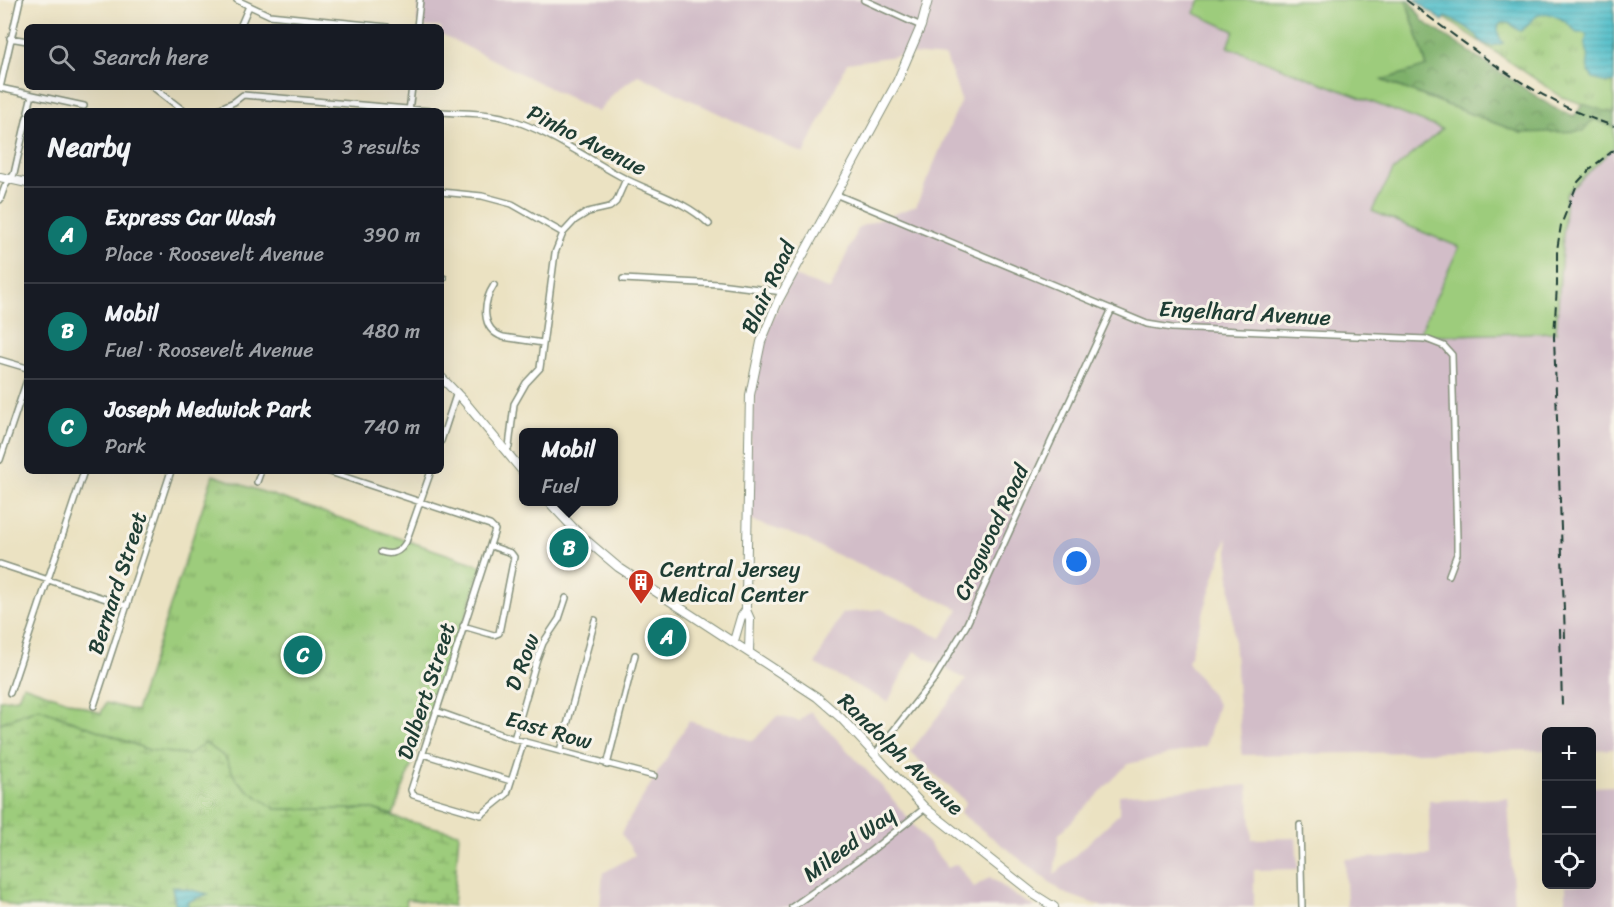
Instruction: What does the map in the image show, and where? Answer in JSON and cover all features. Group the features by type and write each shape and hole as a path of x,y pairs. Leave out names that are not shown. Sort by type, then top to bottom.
{"main road":[{"name":"Blair Road","path":"749,651 750,619 746,610 750,395 760,342 783,292 897,82 921,26 928,0"},
{"path":"0,177 24,182"},
{"path":"444,380 457,392 519,467"},
{"name":"Randolph Avenue","path":"554,506 579,534 618,567 817,697 841,718 925,808 1035,895 1054,907"},
{"path":"734,641 741,617 746,610"}],"street":[{"path":"20,0 0,88 84,106"},
{"path":"237,0 269,15 358,24"},
{"path":"417,24 420,0"},
{"path":"864,0 921,26"},
{"path":"241,24 249,6"},
{"path":"10,38 24,40"},
{"path":"157,90 180,108"},
{"path":"241,90 243,95"},
{"path":"410,108 412,90"},
{"path":"29,108 32,95"},
{"path":"221,108 243,95 390,108"},
{"path":"328,108 329,102"},
{"name":"Pinho Avenue","path":"444,112 502,117 516,122 567,146 626,179 694,210 709,224"},
{"path":"0,200 16,169 24,131"},
{"path":"505,451 509,447 514,404 526,383 540,368 553,263 563,233 581,215 610,207 616,202 626,179"},
{"path":"444,192 482,196 512,204 563,233"},
{"name":"Engelhard Avenue","path":"835,194 1147,324 1172,328 1426,339 1444,345 1452,355 1458,516 1457,554 1449,575"},
{"path":"623,279 719,284 783,292"},
{"path":"494,285 487,296 485,310 491,328 497,335 503,337 543,343"},
{"name":"Cragwood Road","path":"875,754 934,679 963,632 1112,309"},
{"path":"0,360 24,367"},
{"path":"0,460 24,389"},
{"path":"444,432 457,392"},
{"path":"10,693 83,474"},
{"name":"Bernard Street","path":"94,706 170,474"},
{"path":"257,482 260,474"},
{"path":"345,474 421,502"},
{"path":"381,552 389,555 402,549 430,474"},
{"name":"Dalbert Street","path":"421,502 490,525 495,530 411,790 413,795 481,814 507,794 512,781"},
{"path":"463,626 494,635 499,633 514,557 511,553 491,546"},
{"path":"0,564 127,606"},
{"name":"D Row","path":"514,739 537,659 543,643 559,619 566,598"},
{"path":"560,751 595,620"},
{"path":"607,765 634,655"},
{"name":"East Row","path":"436,711 514,739 654,776"},
{"path":"423,754 512,781 524,741"},
{"name":"Mileed Way","path":"792,907 867,854 925,808"},
{"path":"1300,825 1302,907"}],"shaded area":[{"path":"419,0 1200,0 1194,14 1234,31 1228,46 1442,129 1393,171 1372,211 1459,247 1418,336 1556,331 1566,194 1614,147 1614,749 1596,750 1596,727 1542,727 1542,750 1242,755 1227,537 1188,662 1218,704 1206,746 1128,764 1059,834 1054,875 1119,814 1119,795 1248,785 1252,839 1296,838 1298,869 1254,870 1254,907 1103,907 1064,893 960,813 966,802 910,752 966,680 914,651 888,702 815,664 842,613 881,609 941,638 959,609 806,539 746,519 756,355 792,275 830,290 859,227 916,206 961,100 946,57 910,54 847,63 804,154 638,75 615,92 598,112 444,35 444,24 417,22"},
{"path":"810,711 886,791 948,868 957,864 974,887 990,877 1035,907 600,907 603,873 635,855 621,833 689,721 753,741 777,716 800,721"},
{"path":"1614,786 1614,907 1566,907 1566,889 1596,889 1596,787"},
{"path":"1508,798 1514,907 1347,907 1345,859 1430,855 1429,801"}],"green space":[{"path":"1200,0 1406,0 1427,67 1383,81 1521,133 1593,119 1614,127 1614,147 1566,194 1556,332 1418,336 1459,247 1372,211 1393,171 1442,129 1228,47 1234,31 1194,13"},
{"path":"1406,0 1410,0 1423,21 1554,108 1574,116 1587,100 1614,96 1614,127 1594,119 1583,131 1521,133 1382,80 1427,66"},
{"path":"1418,0 1614,0 1614,114 1562,97"},
{"path":"213,475 482,566 463,626 393,815 373,809 276,809 236,779 225,757 205,743 189,755 149,750 39,708 0,723 0,700 18,698 23,685 101,713 106,703 136,711"},
{"path":"39,708 149,750 205,743 225,757 236,779 276,809 373,809 403,820 459,833 453,906 407,899 405,907 188,907 187,902 206,894 172,886 176,907 17,907 0,901 0,723"}],"water":[{"path":"1415,0 1614,0 1614,82 1601,82 1594,79 1589,73 1585,43 1587,36 1584,33 1577,33 1558,17 1540,15 1520,31 1510,24 1500,23 1498,33 1503,43 1492,46 1482,43 1471,31 1456,21 1446,17 1443,21"},
{"path":"172,886 208,894 187,902 188,907 176,907"}],"railway":[{"path":"1406,0 1505,72 1531,88 1585,116 1614,126"},
{"path":"1565,638 1554,337 1557,250 1561,225 1578,182 1591,168 1614,150"},
{"path":"1560,629 1562,706"}],"place":[{"name":"Mobil","path":"569,548"},
{"name":"Central Jersey Medical Center","path":"641,605"},
{"name":"Express Car Wash","path":"667,637"},
{"name":"Joseph Medwick Park","path":"303,655"}]}
